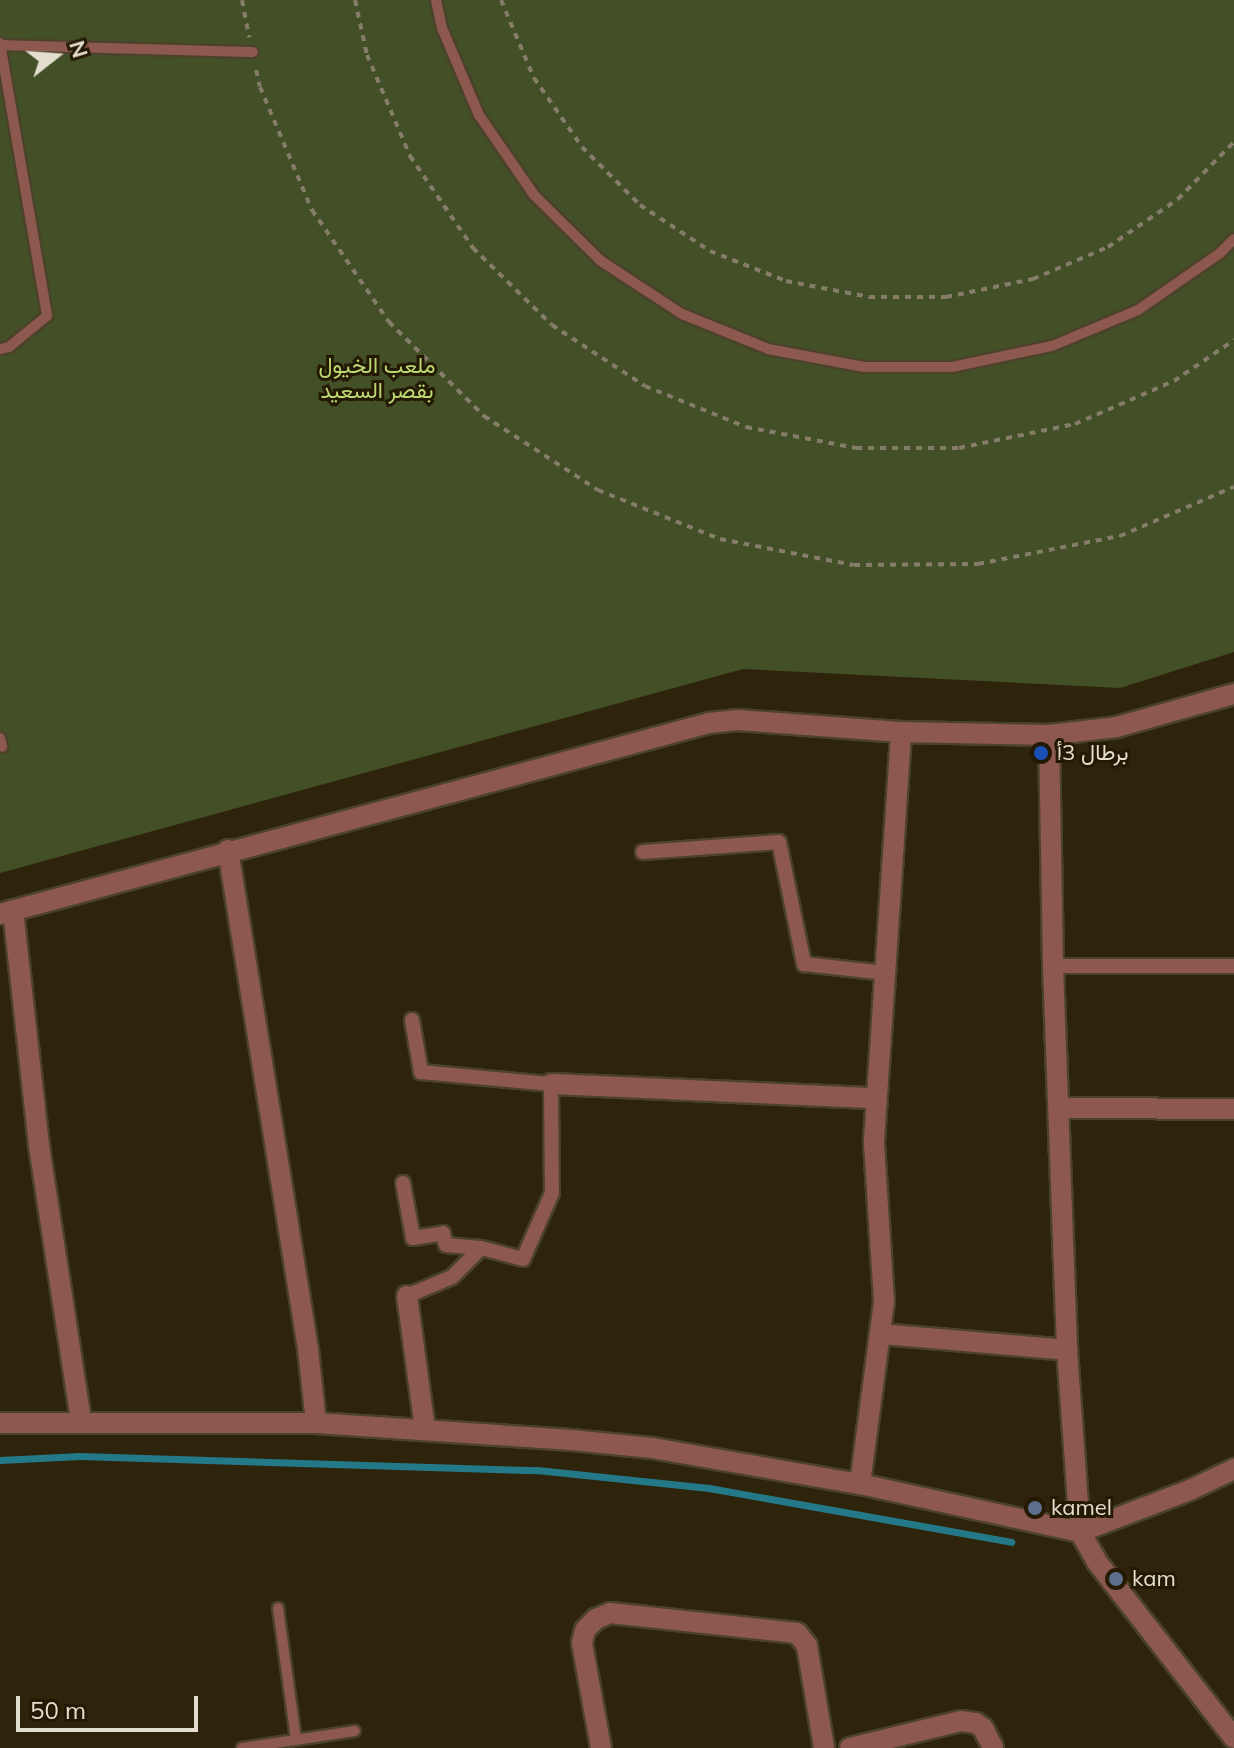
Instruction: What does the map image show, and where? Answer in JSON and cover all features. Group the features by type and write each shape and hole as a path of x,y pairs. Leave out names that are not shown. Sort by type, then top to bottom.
{"street":[{"path":"81,1420 6,912 709,723 738,720 901,732 1049,735 1117,727 1234,694"},
{"path":"860,1484 881,1334 883,1262 875,1156 901,732"},
{"path":"1049,735 1053,966 1067,1350 1080,1532 1097,1562 1234,1738"},
{"path":"643,852 779,842 804,964 886,973"},
{"path":"228,850 306,1336 316,1423"},
{"path":"1053,966 1234,966"},
{"path":"412,1020 421,1072 551,1084 877,1098"},
{"path":"403,1183 413,1238 443,1233 446,1245 481,1248 523,1259 552,1193 551,1084"},
{"path":"1060,1108 1234,1109"},
{"path":"425,1430 407,1296 452,1277 481,1248"},
{"path":"881,1334 1067,1350"},
{"path":"0,1423 81,1420 316,1423 653,1448 860,1484 1080,1532 1190,1490 1234,1469"},
{"path":"601,1748 582,1643 585,1630 596,1619 610,1613 797,1633 807,1646 824,1748"},
{"path":"850,1748 961,1721 976,1723 983,1728 993,1748"}],"lane":[{"path":"436,0 442,28 479,115 534,195 601,261 682,314 768,349 864,367 952,367 1052,346 1138,310 1219,254 1234,239"},
{"path":"0,349 9,347 47,316 0,44 253,52"},
{"path":"278,1608 296,1740"},
{"path":"242,1748 355,1731"}],"path":[{"path":"242,0 260,87 312,210 389,322 484,416 598,490 720,539 854,565 963,564 1120,536 1234,487"},
{"path":"501,0 534,78 582,147 640,205 710,251 786,281 869,297 946,297 1033,279 1108,247 1178,199 1234,142"}],"green space":[{"name":"ملعب الخيول بقصر السعيد","path":"0,0 1234,0 1234,652 1120,688 743,669 0,873"}],"waterway":[{"path":"0,1460 80,1456 537,1470 709,1488 1011,1542"}],"place":[{"name":"برطال 3أ","path":"1041,753"},
{"name":"kamel","path":"1035,1508"},
{"name":"kam","path":"1116,1579"}]}
